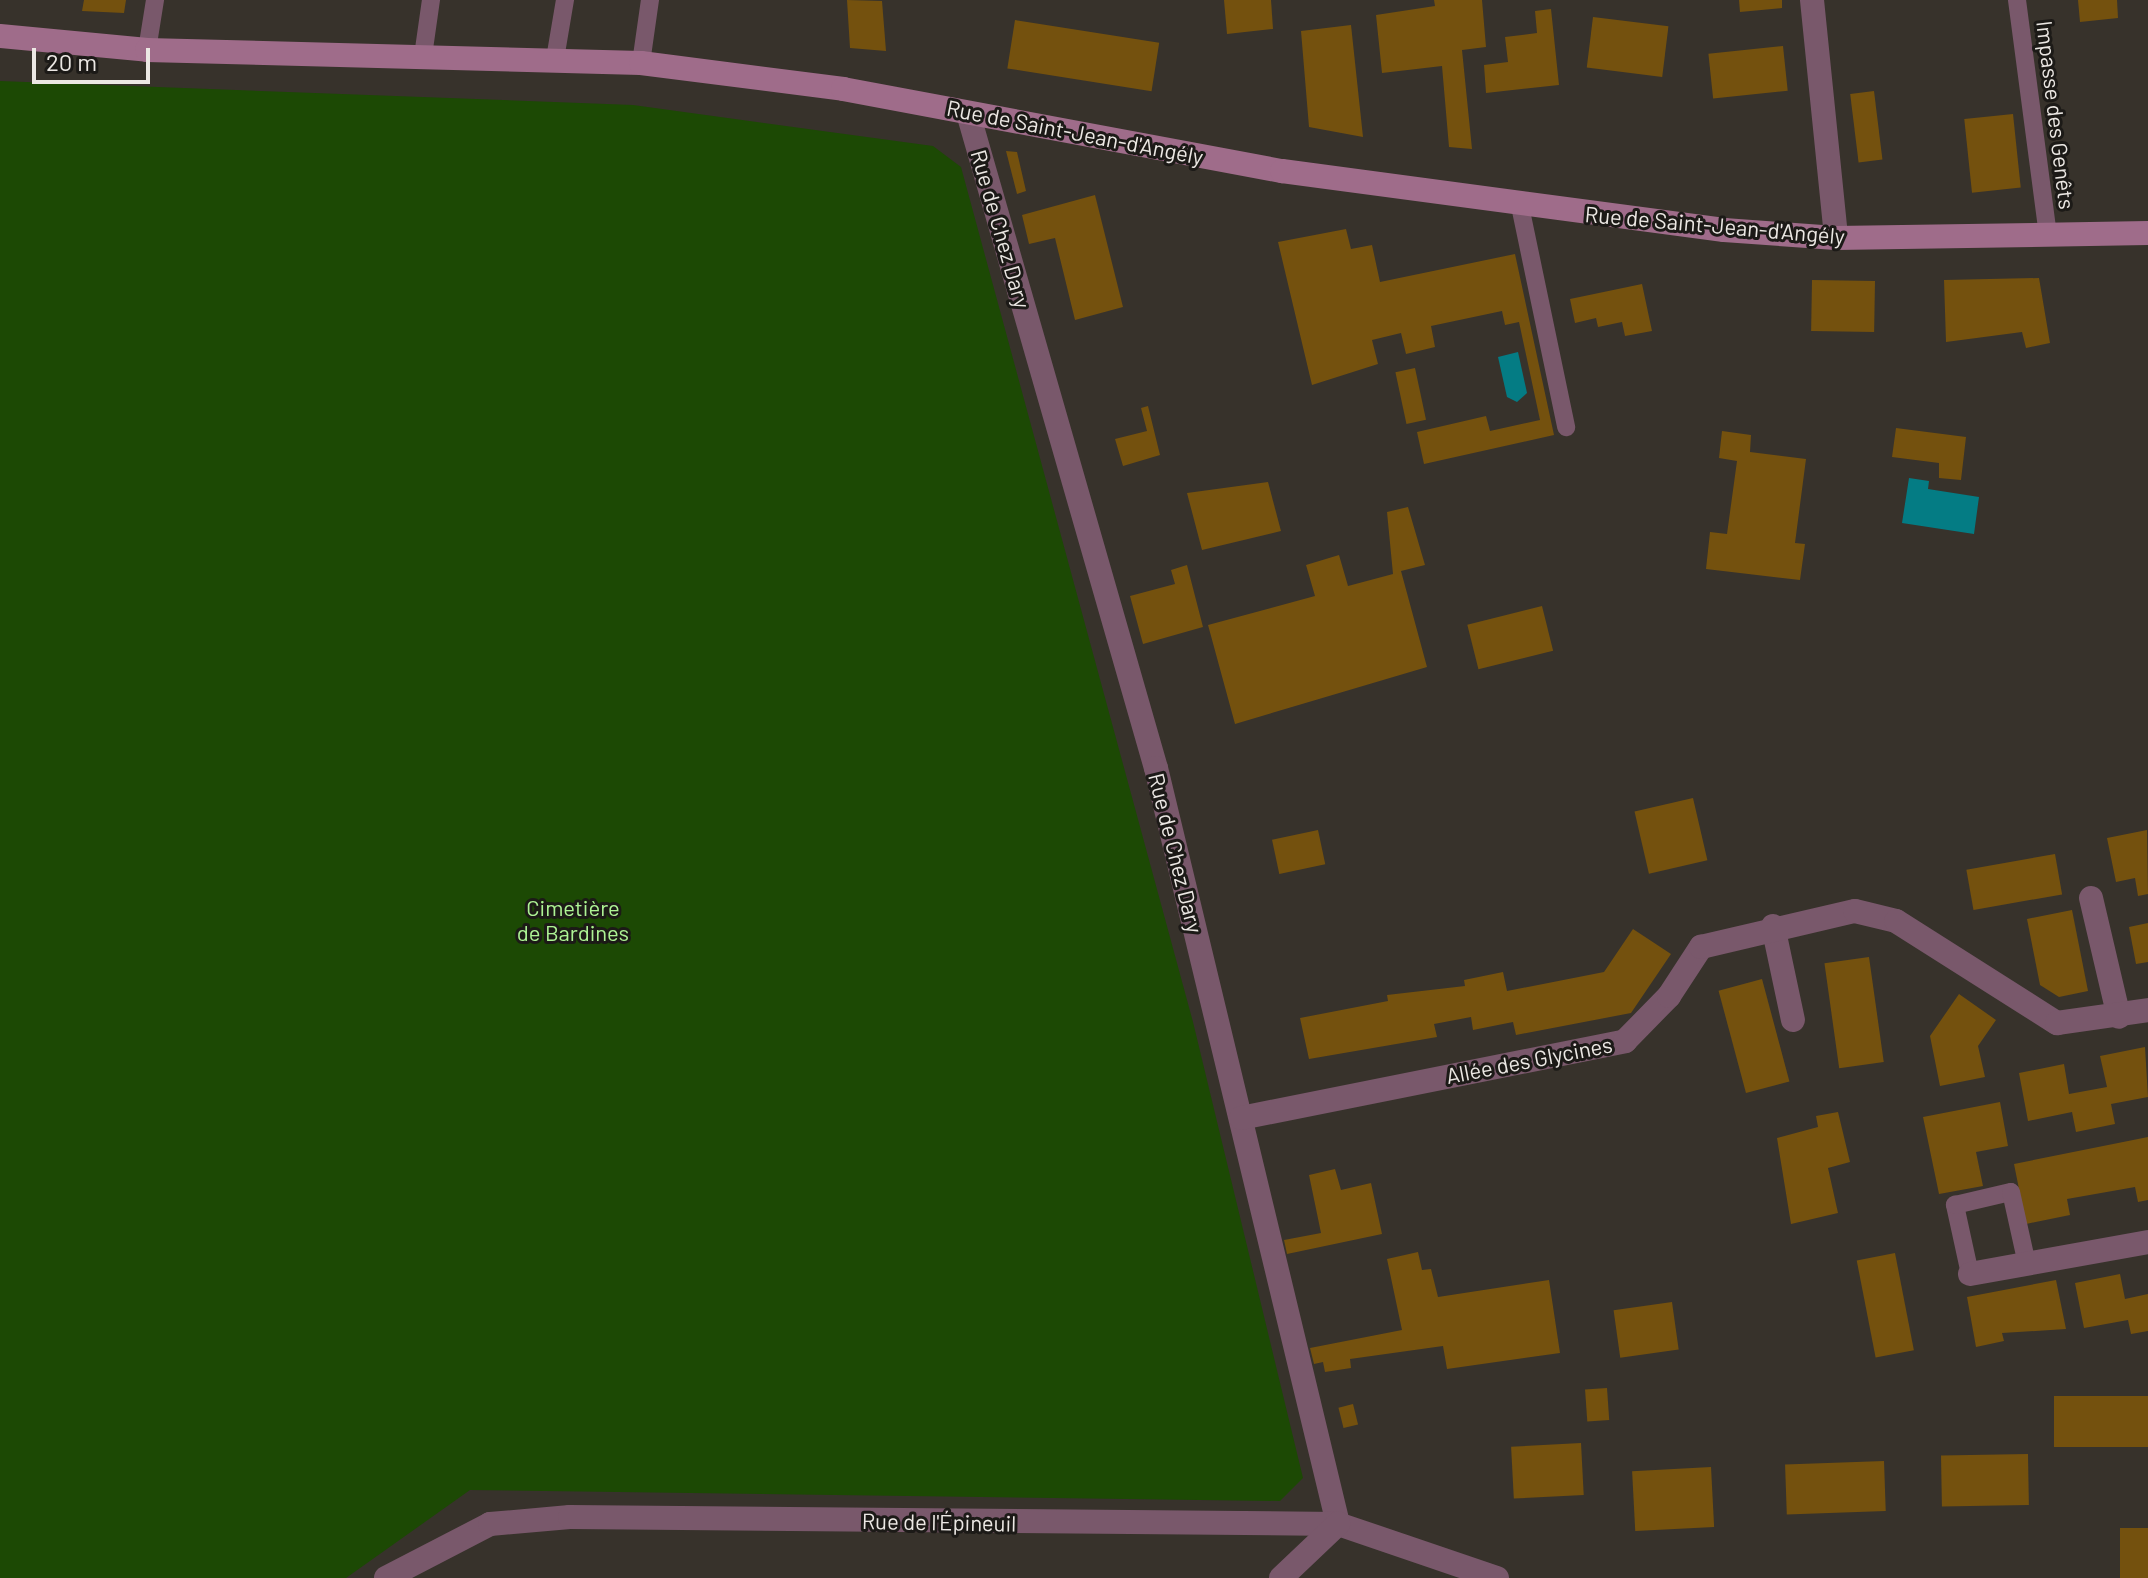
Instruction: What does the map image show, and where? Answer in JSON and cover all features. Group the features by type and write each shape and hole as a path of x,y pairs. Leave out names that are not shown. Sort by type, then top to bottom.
{"main road":[{"name":"Rue de Saint-Jean-d'Angély","path":"0,36 147,50 641,63 968,113 1282,171 1520,206 1836,238 2148,233"}],"street":[{"path":"1812,0 1836,238"},
{"name":"Rue de Chez Dary","path":"968,113 1156,768 1338,1524"},
{"path":"2091,898 2119,1017"},
{"name":"Allée des Glycines","path":"1241,1118 1625,1041 1669,996 1701,947 1773,926 1855,911 1896,921 2057,1023 2119,1017 2148,1010"},
{"path":"1773,926 1793,1020"},
{"path":"1970,1274 2148,1242"},
{"name":"Rue de l'Épineuil","path":"386,1578 490,1524 570,1517 1338,1524 1497,1578"},
{"path":"1281,1578 1338,1524"}],"lane":[{"path":"147,50 155,0"},
{"path":"423,56 431,0"},
{"path":"555,59 565,0"},
{"path":"641,63 650,0"},
{"name":"Impasse des Genêts","path":"2017,0 2048,237"},
{"path":"1520,206 1566,427"},
{"path":"1970,1274 1955,1205 2011,1192 2027,1264"}],"green space":[{"name":"Cimetière de Bardines","path":"0,81 633,105 933,146 961,167 1193,1022 1303,1478 1280,1501 470,1490 346,1578 0,1578"}],"water":[{"path":"1518,352 1527,393 1517,402 1507,397 1498,357"},
{"path":"1909,478 1929,481 1928,489 1979,497 1974,534 1902,523"}],"building":[{"path":"84,0 126,0 124,13 82,11"},
{"path":"847,0 882,1 886,51 850,48"},
{"path":"1224,0 1271,0 1273,29 1227,34"},
{"path":"1434,0 1482,0 1486,47 1462,50 1472,149 1449,147 1442,66 1382,73 1376,15 1435,6"},
{"path":"1739,0 1782,0 1782,8 1740,12"},
{"path":"2078,0 2117,0 2118,18 2080,22"},
{"path":"1551,9 1559,85 1486,93 1484,65 1508,62 1505,37 1537,33 1535,11"},
{"path":"1593,17 1668,26 1662,77 1587,68"},
{"path":"1015,20 1159,43 1152,91 1007,68"},
{"path":"1351,25 1363,137 1309,127 1301,31"},
{"path":"1783,46 1788,91 1713,99 1708,54"},
{"path":"1874,91 1882,159 1859,162 1850,94"},
{"path":"2013,114 2021,188 1972,193 1964,119"},
{"path":"1006,151 1017,152 1026,191 1017,194"},
{"path":"1095,195 1123,307 1075,320 1055,238 1029,244 1022,215"},
{"path":"1346,229 1351,249 1372,245 1380,282 1515,254 1554,435 1424,464 1417,432 1486,416 1490,431 1540,420 1519,322 1505,325 1502,311 1431,326 1435,347 1406,354 1401,333 1372,340 1378,364 1312,385 1278,242"},
{"path":"2039,278 2050,343 2026,348 2022,332 1946,342 1944,280"},
{"path":"1812,280 1875,281 1874,332 1811,331"},
{"path":"1642,284 1652,331 1625,336 1622,322 1598,327 1596,318 1575,323 1570,299"},
{"path":"1415,368 1426,420 1406,424 1395,372"},
{"path":"1148,406 1160,455 1123,466 1115,439 1147,431 1141,408"},
{"path":"1896,428 1966,437 1961,480 1939,478 1939,463 1892,457"},
{"path":"1722,431 1751,435 1750,452 1806,459 1795,543 1805,544 1800,580 1706,569 1710,532 1727,534 1737,461 1719,458"},
{"path":"1268,482 1281,531 1202,550 1187,493"},
{"path":"1408,507 1425,565 1401,571 1427,667 1235,724 1208,625 1315,596 1306,565 1339,555 1348,586 1393,574 1387,512"},
{"path":"1187,565 1203,627 1143,644 1130,596 1175,584 1171,570"},
{"path":"1542,606 1553,651 1478,669 1467,625"},
{"path":"1693,798 1707,860 1649,874 1635,811"},
{"path":"1318,830 1325,864 1279,874 1272,840"},
{"path":"2147,830 2148,894 2138,896 2135,878 2116,882 2107,838"},
{"path":"2055,854 2062,894 1973,910 1966,870"},
{"path":"2072,910 2088,991 2059,997 2040,985 2027,919"},
{"path":"2148,923 2148,962 2136,964 2129,927"},
{"path":"1633,929 1671,954 1631,1013 1516,1035 1513,1022 1473,1030 1471,1017 1434,1024 1437,1037 1309,1059 1300,1018 1388,1001 1387,995 1465,986 1464,980 1503,972 1507,991 1604,972"},
{"path":"1869,957 1884,1062 1839,1068 1824,963"},
{"path":"1762,979 1789,1081 1746,1093 1719,991"},
{"path":"1959,994 1996,1020 1978,1046 1985,1077 1940,1086 1930,1036"},
{"path":"2145,1047 2148,1097 2111,1104 2115,1124 2076,1132 2072,1112 2028,1121 2019,1073 2064,1064 2069,1094 2107,1087 2100,1056"},
{"path":"2000,1102 2008,1146 1976,1152 1983,1186 1939,1194 1923,1117"},
{"path":"1838,1112 1850,1162 1828,1168 1838,1213 1791,1224 1777,1138 1818,1127 1816,1116"},
{"path":"2148,1137 2148,1200 2138,1202 2135,1187 2067,1199 2070,1215 2026,1224 2014,1164"},
{"path":"1335,1169 1341,1190 1371,1183 1382,1234 1287,1254 1284,1240 1321,1233 1309,1175"},
{"path":"1418,1252 1422,1270 1431,1269 1438,1297 1549,1280 1560,1353 1447,1369 1443,1346 1350,1359 1351,1368 1325,1372 1323,1362 1314,1364 1310,1348 1402,1330 1387,1259"},
{"path":"1895,1253 1914,1350 1876,1358 1857,1260"},
{"path":"2120,1274 2125,1299 2148,1294 2148,1331 2131,1334 2128,1320 2084,1328 2075,1283"},
{"path":"2056,1280 2066,1329 2002,1333 2004,1341 1976,1347 1967,1297"},
{"path":"1672,1302 1679,1350 1620,1358 1614,1310"},
{"path":"1607,1388 1609,1420 1587,1421 1585,1390"},
{"path":"2054,1396 2148,1396 2148,1447 2054,1447"},
{"path":"1353,1404 1358,1424 1344,1428 1338,1408"},
{"path":"1581,1443 1584,1495 1514,1499 1511,1447"},
{"path":"2028,1454 2029,1505 1942,1507 1941,1456"},
{"path":"1884,1461 1886,1511 1787,1514 1785,1464"},
{"path":"1711,1467 1714,1527 1635,1531 1632,1471"},
{"path":"2120,1528 2148,1528 2148,1578 2120,1578"}]}
